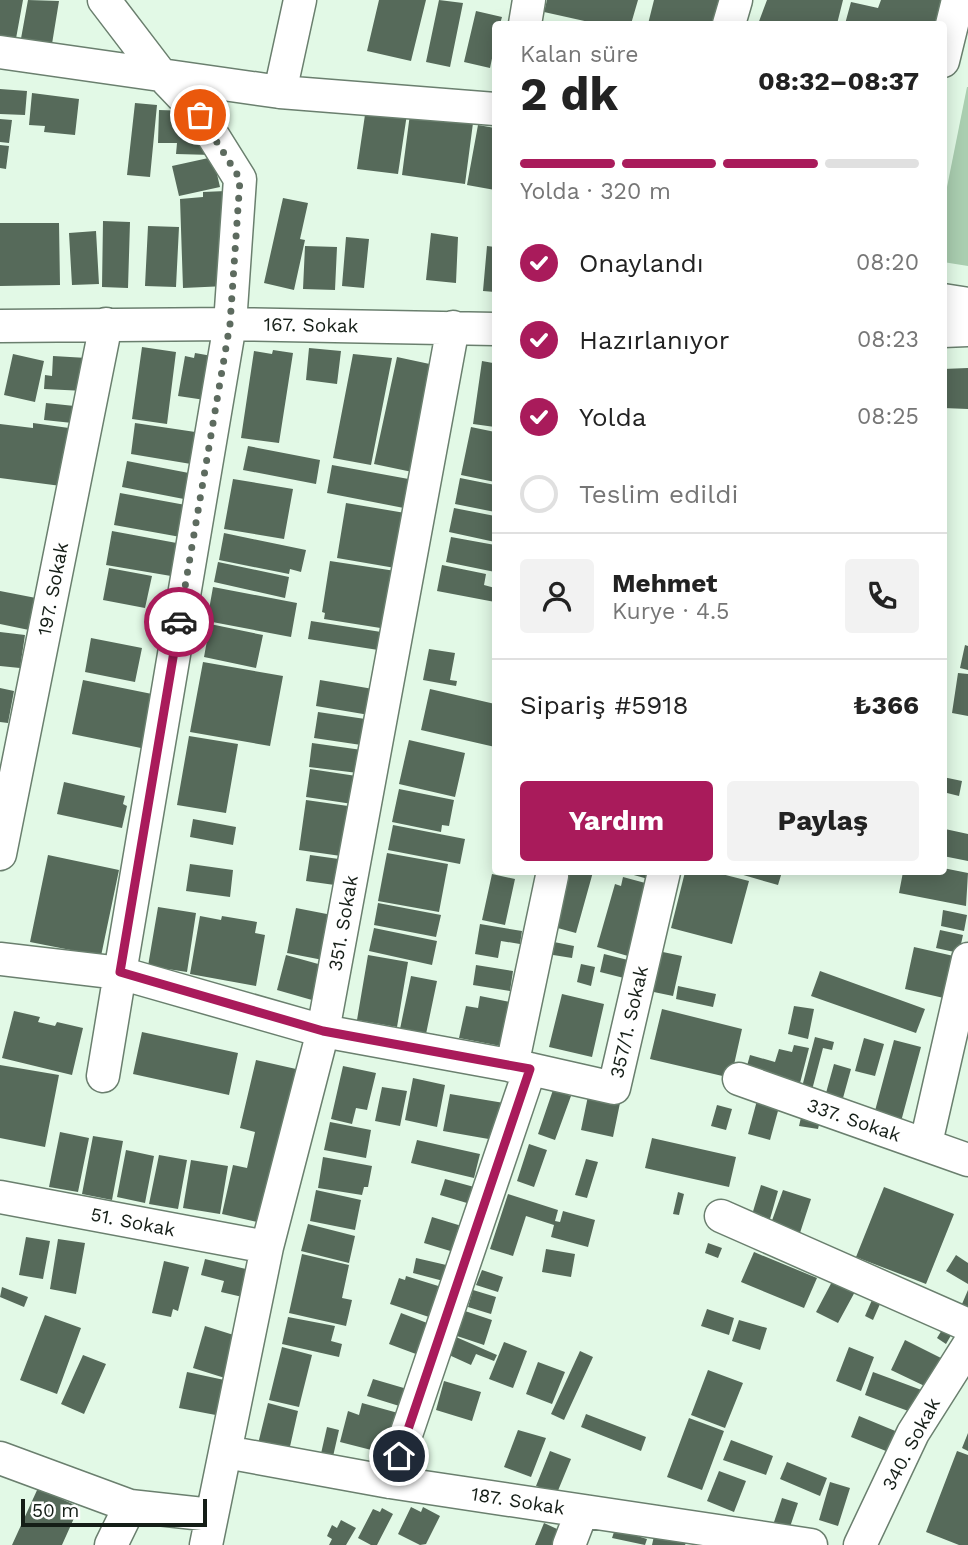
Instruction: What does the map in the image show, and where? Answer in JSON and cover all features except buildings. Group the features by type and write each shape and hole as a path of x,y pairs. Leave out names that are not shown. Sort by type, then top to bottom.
{"street":[{"path":"103,1076 230,324 240,179 200,115 159,72 104,0"},
{"path":"280,92 300,0"},
{"path":"525,21 529,0"},
{"path":"730,21 736,0"},
{"path":"947,45 958,0"},
{"path":"0,52 159,72 280,92 492,109"},
{"path":"947,301 968,304"},
{"name":"197. Sokak","path":"0,854 106,324"},
{"name":"167. Sokak","path":"0,326 230,324 492,329"},
{"name":"351. Sokak","path":"0,1458 130,1506 209,1530 267,1247 323,1031 453,327"},
{"path":"947,331 968,330"},
{"name":"357/1. Sokak","path":"0,958 120,972 323,1031 521,1067 614,1088 663,875"},
{"path":"390,1482 521,1067 552,876"},
{"path":"926,1143 968,959"},
{"name":"337. Sokak","path":"739,1079 968,1160"},
{"name":"51. Sokak","path":"0,1197 267,1247"},
{"path":"722,1216 968,1325"},
{"name":"340. Sokak","path":"860,1545 914,1433 968,1346"},
{"name":"187. Sokak","path":"226,1452 390,1482 811,1545"},
{"path":"111,1545 130,1506"},
{"path":"569,1545 582,1511"}],"green space":[{"path":"968,87 968,266 947,263 947,187"}],"way so far":[{"path":"179,622 230,324 240,179 200,115"}],"route":[{"path":"179,622 120,972 323,1031 530,1069 399,1456"}]}
